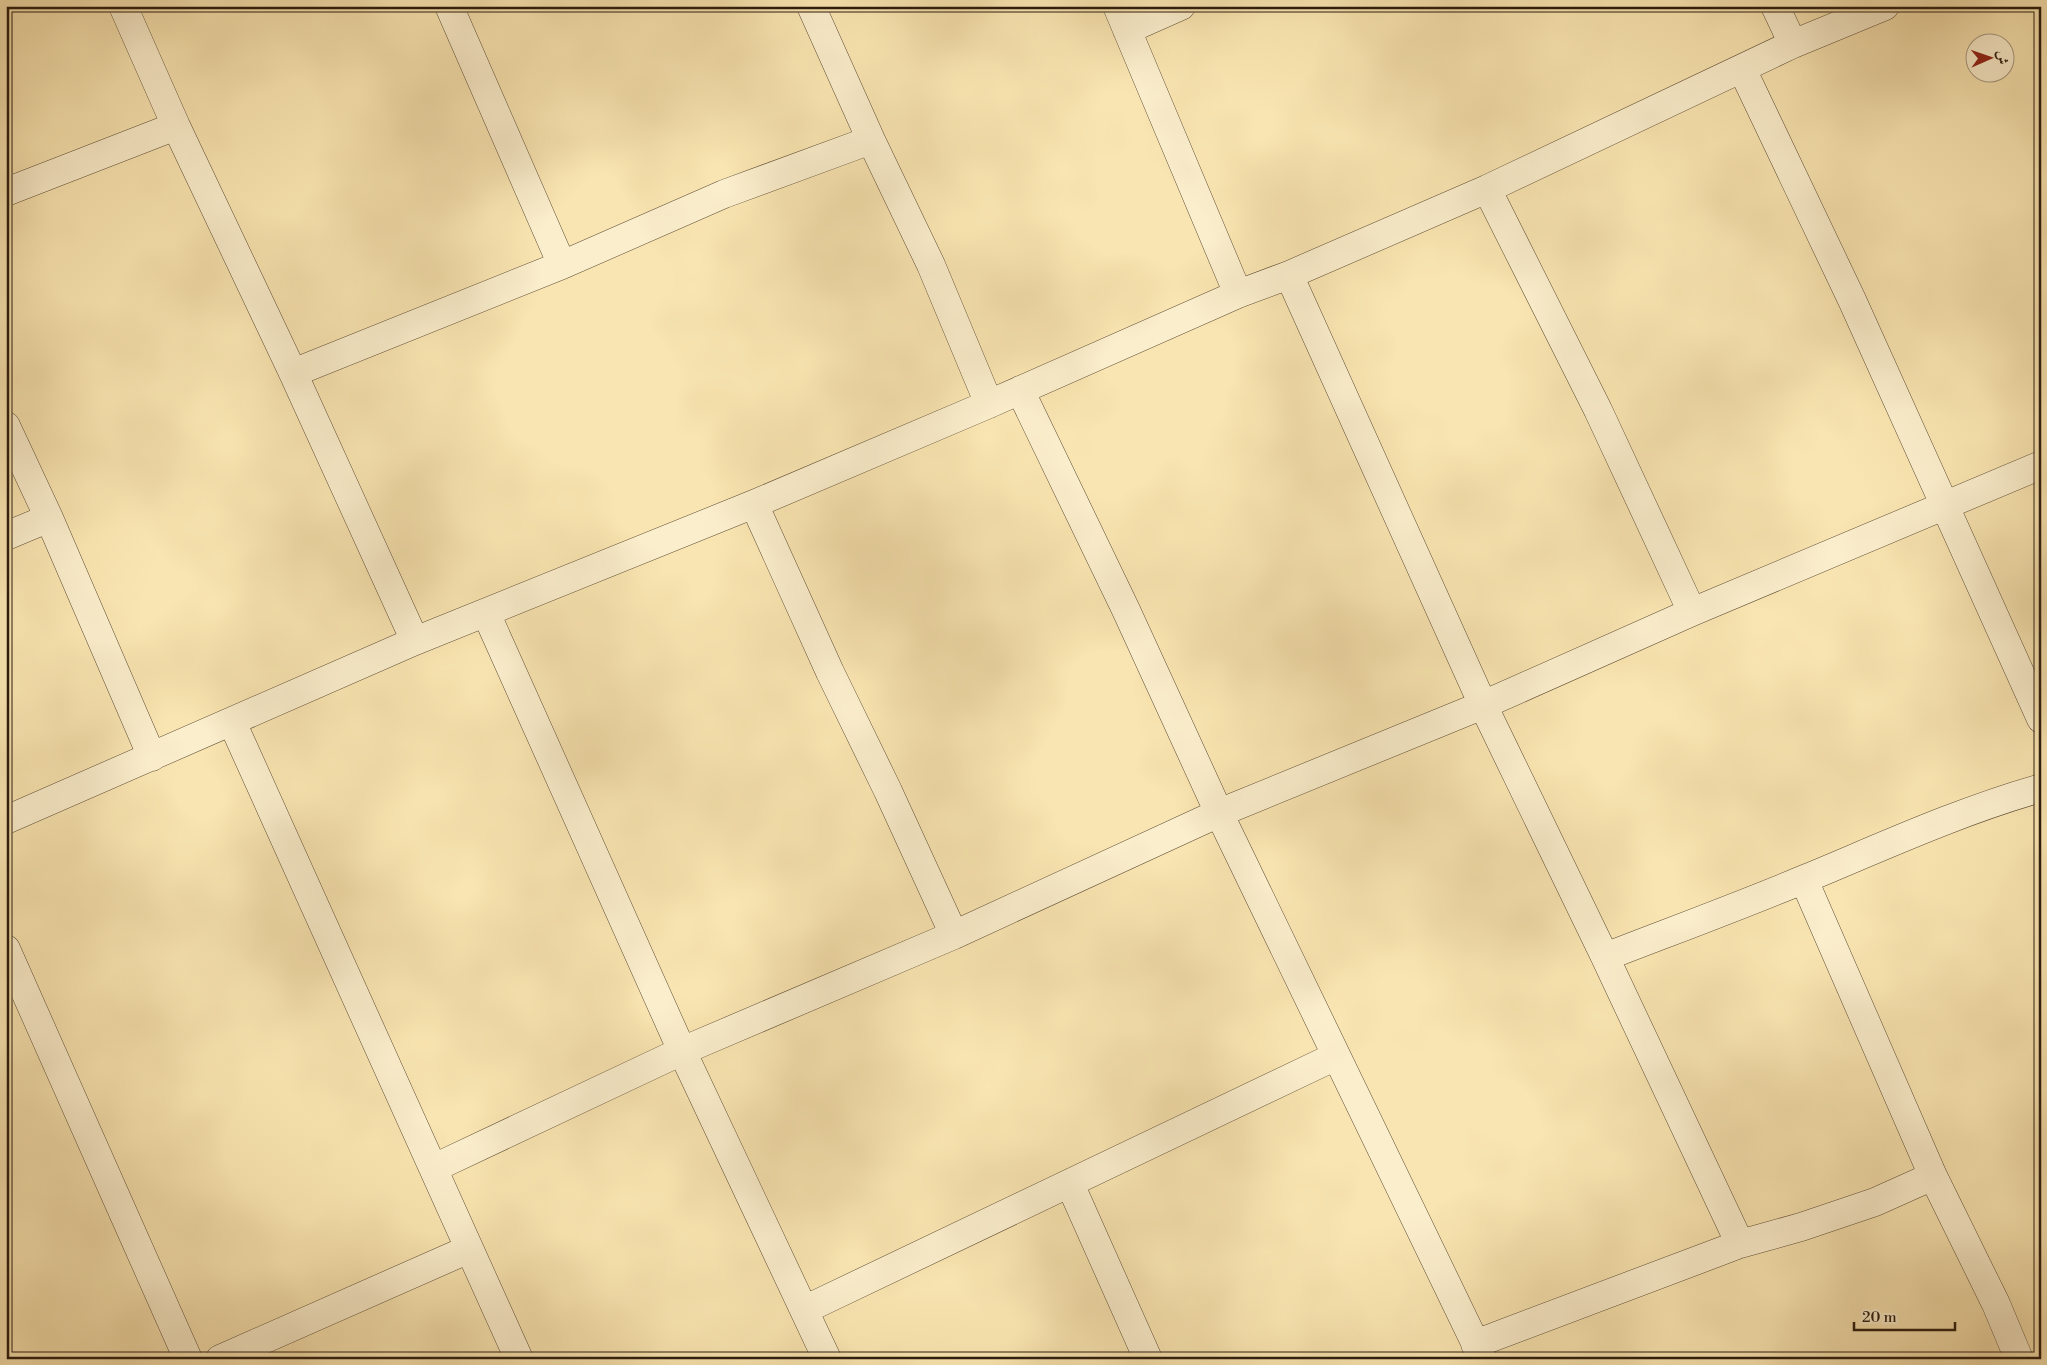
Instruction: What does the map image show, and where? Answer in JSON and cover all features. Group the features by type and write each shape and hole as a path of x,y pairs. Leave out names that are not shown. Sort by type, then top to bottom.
{"street":[{"path":"123,6 176,126 293,373 416,641"},
{"path":"449,6 562,265"},
{"path":"811,6 871,140 931,265 989,404"},
{"path":"1181,6 1122,18 1238,294"},
{"path":"1775,6 1793,44"},
{"path":"6,820 416,641 754,504 989,404 1238,294 1289,275 1487,189 1793,44 1884,6"},
{"path":"1742,69 1852,300 2041,719"},
{"path":"6,192 176,126"},
{"path":"293,373 562,265 724,194 871,140"},
{"path":"1487,189 1598,410 1692,612"},
{"path":"1289,275 1483,704 1740,1244"},
{"path":"1020,390 1126,610 1219,813 1479,1351 1740,1244 1801,1227 1875,1202 1933,1176"},
{"path":"6,426 49,518 152,756"},
{"path":"434,1168 682,1051 954,935 1219,813 1483,704 1692,612 1944,507 2041,464"},
{"path":"754,504 830,672 888,790 954,935"},
{"path":"6,536 49,518"},
{"path":"486,613 682,1051 827,1359"},
{"path":"232,722 519,1359"},
{"path":"1605,957 1804,880 1938,824 2007,798 2041,788"},
{"path":"1804,880 1933,1176 1996,1304 2019,1359"},
{"path":"6,949 188,1359"},
{"path":"804,1310 1336,1056"},
{"path":"1070,1184 1148,1359"},
{"path":"220,1359 469,1249"}]}
